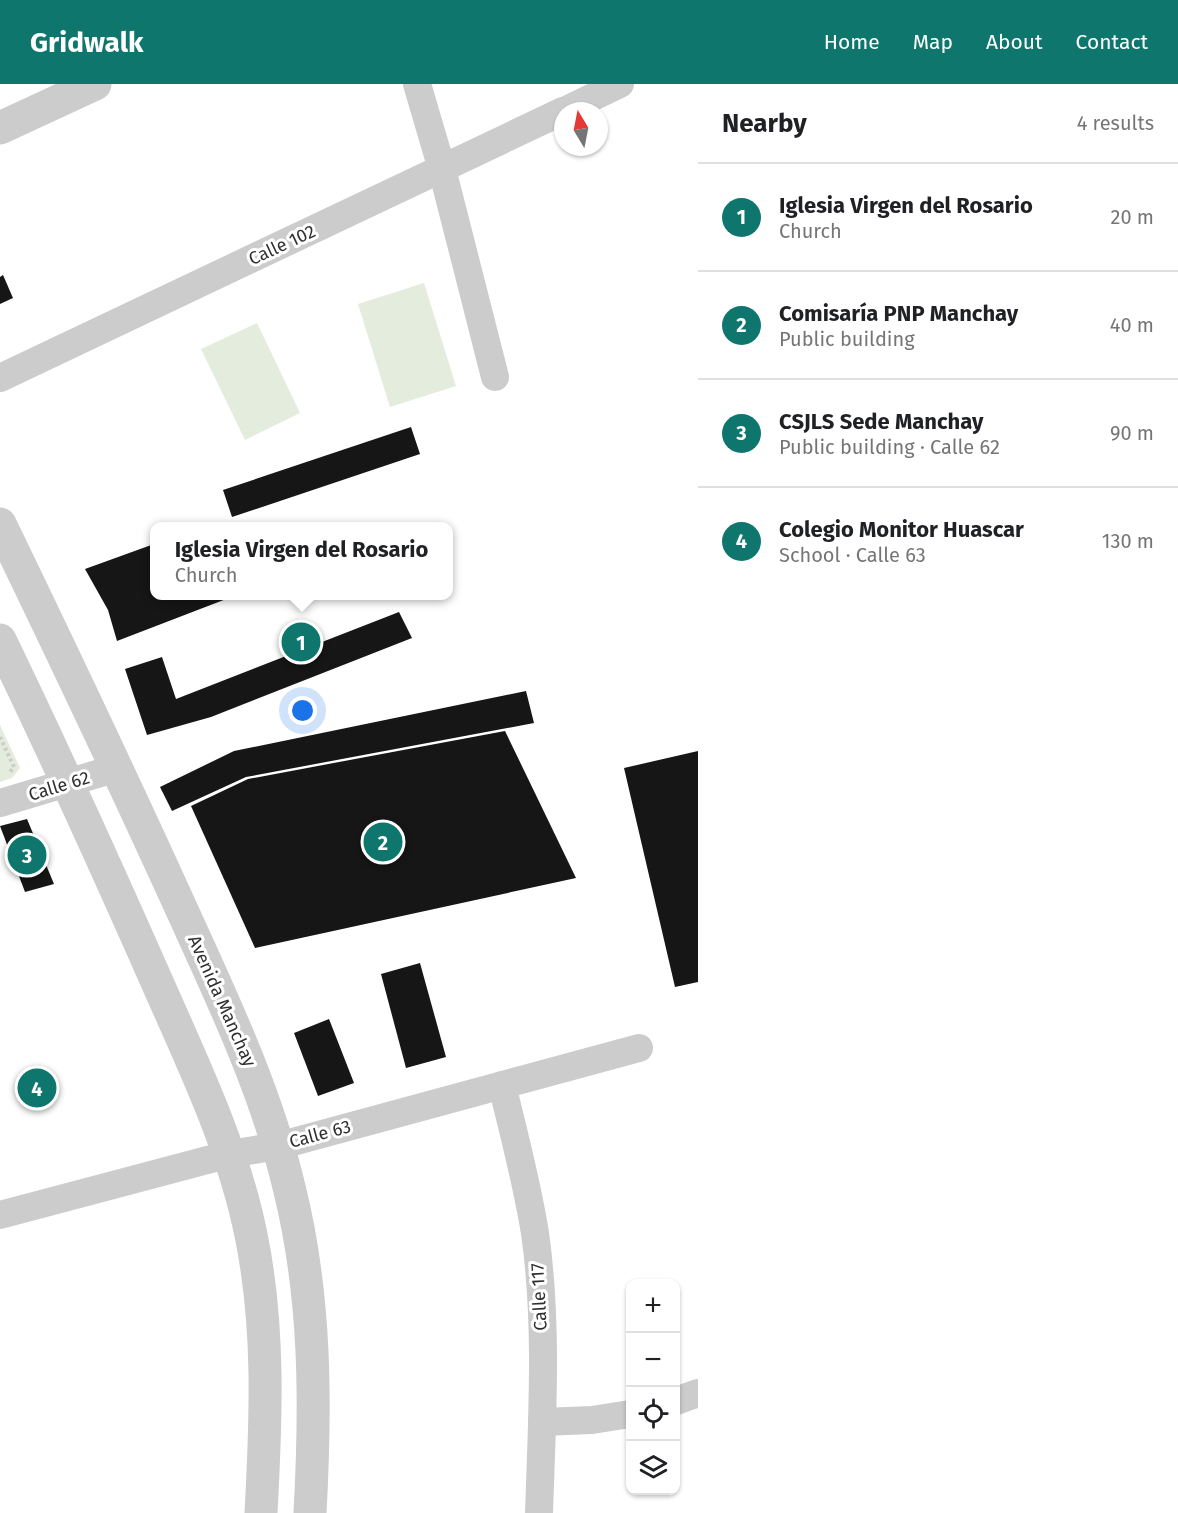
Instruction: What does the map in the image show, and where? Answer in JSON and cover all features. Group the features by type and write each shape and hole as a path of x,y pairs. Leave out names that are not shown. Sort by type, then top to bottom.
{"street":[{"path":"0,128 95,84"},
{"path":"417,84 442,169 495,377"},
{"name":"Calle 102","path":"582,102 620,84"},
{"name":"Calle 102","path":"0,378 554,115"},
{"name":"Avenida Manchay","path":"0,524 117,768 243,1046 278,1146 302,1253 312,1332 314,1397 310,1513"},
{"path":"0,640 69,783 230,1154 250,1226 262,1301 265,1423 261,1513"},
{"name":"Calle 62","path":"0,803 117,768"},
{"name":"Calle 63","path":"0,1215 230,1154 278,1146 639,1048"},
{"name":"Calle 117","path":"502,1085 527,1190 535,1235 542,1330 539,1513"},
{"path":"680,1399 698,1393"},
{"path":"542,1422 592,1420 626,1415"}],"path":[{"path":"0,737 14,767 9,774 0,777"}],"green space":[{"path":"424,283 456,386 390,407 358,304"},
{"path":"257,323 300,413 245,440 201,349"},
{"path":"0,725 20,768 12,778 0,782"}],"building":[{"path":"3,275 13,298 0,304 0,277"},
{"path":"411,427 420,454 232,517 223,490"},
{"path":"150,545 150,600 224,600 117,641 108,610 85,569"},
{"path":"399,612 412,638 211,717 147,735 125,669 162,657 176,699"},
{"path":"526,691 534,723 246,777 172,811 160,787 234,751"},
{"path":"505,731 576,878 255,948 191,806 248,779"},
{"path":"698,751 698,982 675,987 624,768"},
{"path":"27,819 54,884 25,892 0,826"},
{"path":"420,963 446,1057 406,1068 381,974"},
{"path":"329,1019 354,1083 318,1096 294,1033"}],"place":[{"name":"Iglesia Virgen del Rosario","path":"301,642"},
{"name":"Comisaría PNP Manchay","path":"383,842"},
{"name":"CSJLS Sede Manchay","path":"27,855"},
{"name":"Colegio Monitor Huascar","path":"37,1088"}]}
